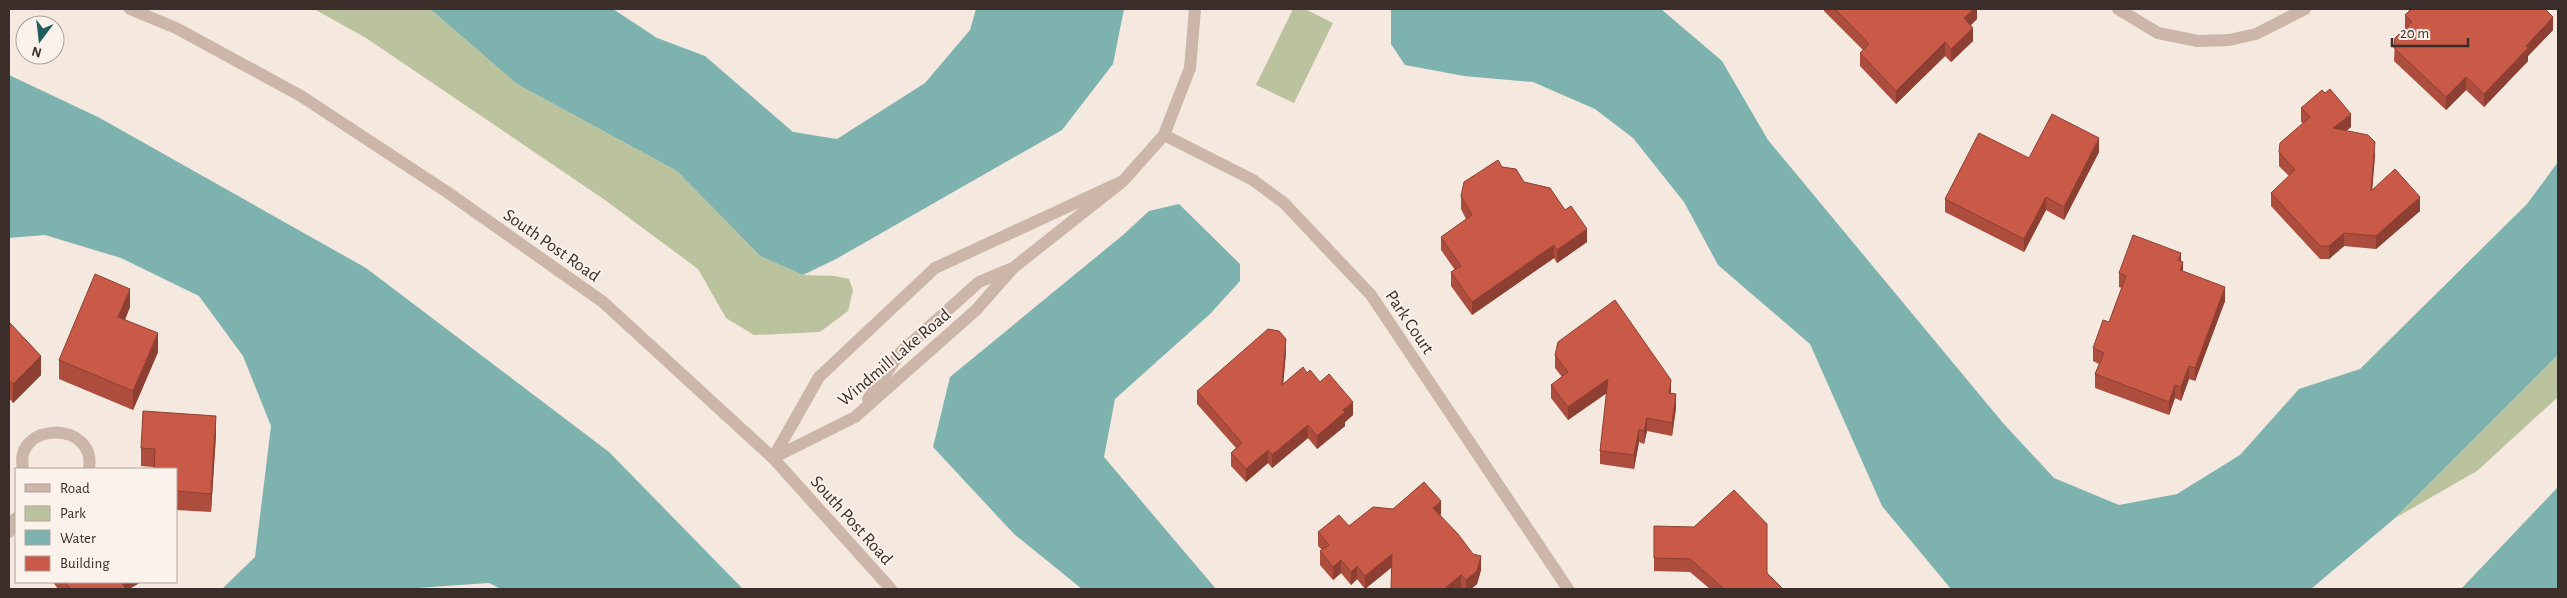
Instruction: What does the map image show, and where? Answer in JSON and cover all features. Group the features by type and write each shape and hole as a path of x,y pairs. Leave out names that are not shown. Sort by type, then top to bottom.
{"street":[{"name":"South Post Road","path":"130,9 176,28 301,96 447,192 603,302 773,458 891,589"},
{"name":"Windmill Lake Road","path":"773,458 855,417 976,310 1013,268 1123,180 1164,134 1190,68 1194,9"},
{"path":"2118,9 2158,33 2198,41 2229,40 2256,34 2305,9"},
{"name":"Park Court","path":"1164,134 1253,180 1284,203 1371,295 1568,589"},
{"name":"Windmill Lake Road","path":"773,458 819,377 935,268 1123,180"},
{"path":"855,417 901,352 980,282 1013,268"},
{"path":"23,468 25,453 32,441 42,434 55,431 68,434 79,441 87,451 89,468"},
{"path":"9,532 15,520"}],"green space":[{"path":"314,9 430,9 517,84 677,171 760,256 803,275 835,276 849,279 853,290 848,311 820,332 754,335 726,318 698,269 605,200 366,38"},
{"path":"1293,9 1305,9 1333,23 1294,103 1256,85"},
{"path":"2558,355 2558,397 2477,471 2395,518"}],"water":[{"path":"430,9 613,9 657,38 705,56 793,132 837,139 925,83 970,30 976,9 1124,9 1113,64 1062,130 836,259 803,275 760,256 677,171 517,84"},
{"path":"1391,9 1661,9 1722,61 1768,140 2003,423 2054,478 2119,505 2177,494 2240,455 2299,389 2360,369 2527,204 2558,162 2558,355 2395,518 2311,589 1951,589 1882,506 1810,344 1718,265 1684,202 1633,138 1595,109 1533,82 1464,76 1405,65 1391,44"},
{"path":"9,75 98,117 366,268 609,452 743,589 501,589 489,583 402,589 222,589 255,557 271,426 243,356 199,296 121,258 45,235 9,238"},
{"path":"1179,204 1240,264 1240,281 1210,314 1115,399 1104,457 1216,589 1082,589 1014,534 933,447 950,377 1123,235 1149,211"},
{"path":"2558,487 2558,589 2461,589"}],"building":[{"path":"1835,9 1974,9 1964,18 1973,28 1951,49 1945,42 1896,91 1860,53 1869,44"},
{"path":"2411,9 2545,9 2553,17 2526,46 2528,48 2484,94 2466,77 2446,97 2394,48 2395,38 2412,22 2405,15"},
{"path":"2330,89 2351,114 2333,128 2368,135 2375,142 2371,191 2395,169 2420,197 2376,236 2344,233 2329,246 2320,246 2271,193 2295,170 2279,152 2280,143 2310,117 2301,108 2322,90 2325,93"},
{"path":"2052,114 2099,138 2064,207 2046,197 2024,239 1945,199 1979,133 2029,158"},
{"path":"1498,160 1502,167 1516,169 1524,182 1550,188 1565,210 1571,206 1587,229 1557,250 1554,245 1472,302 1451,272 1461,266 1441,237 1472,215 1461,196 1464,182"},
{"path":"2133,235 2181,253 2178,260 2183,262 2180,270 2225,287 2195,368 2189,366 2181,387 2175,385 2169,402 2095,374 2104,353 2093,348 2103,320 2109,322 2126,276 2119,273"},
{"path":"95,274 130,289 118,317 158,333 133,391 59,360"},
{"path":"1615,300 1671,380 1669,393 1676,394 1672,423 1647,418 1644,431 1639,429 1634,455 1600,451 1608,379 1568,407 1551,385 1568,372 1555,355 1558,342"},
{"path":"9,322 41,356 13,384 9,380"},
{"path":"1268,329 1279,331 1286,339 1282,385 1303,367 1307,373 1310,370 1320,382 1329,374 1353,402 1343,410 1345,412 1317,436 1308,425 1272,455 1268,450 1246,469 1231,453 1242,443 1197,391"},
{"path":"143,411 216,416 211,494 178,491 178,468 154,468 155,449 141,448"},
{"path":"1424,482 1441,501 1433,508 1458,534 1473,554 1481,556 1477,571 1466,580 1461,575 1444,589 1391,589 1392,554 1365,576 1357,566 1351,572 1341,560 1333,567 1320,551 1329,545 1318,532 1339,515 1349,526 1373,507 1393,509"},
{"path":"1734,490 1767,524 1767,573 1781,589 1722,589 1690,559 1654,558 1654,526 1694,527"},
{"path":"66,583 122,583 126,589 70,589"}]}
